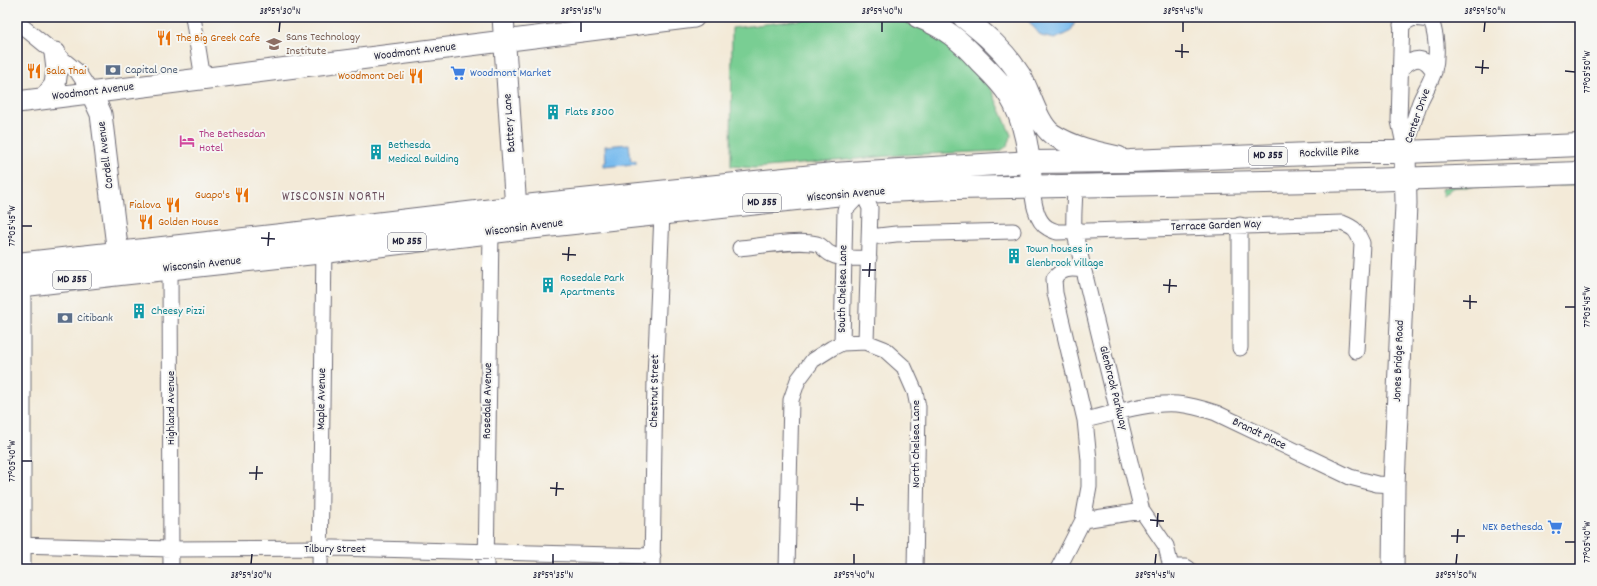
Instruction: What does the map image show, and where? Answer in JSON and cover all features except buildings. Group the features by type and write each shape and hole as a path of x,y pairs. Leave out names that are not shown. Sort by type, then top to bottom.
{"main road":[{"name":"Rockville Pike","path":"1030,162 1130,161 1580,145"},
{"name":"Wisconsin Avenue","path":"20,264 119,263 170,269 518,228 662,214 861,183 1030,162"},
{"name":"MD 355","path":"1032,186 1405,179 1580,173"},
{"name":"Wisconsin Avenue","path":"20,286 119,263 170,247 661,191 833,174 861,183 1032,186"},
{"path":"661,191 662,214"}],"street":[{"path":"193,17 203,79"},
{"name":"Battery Lane","path":"503,17 518,228"},
{"name":"Woodmont Avenue","path":"17,102 694,17"},
{"path":"918,17 933,23 958,39 997,79 1010,96 1024,130 1030,162 1032,186"},
{"path":"963,17 982,31 999,47 1021,76 1041,120 1051,133 1077,148 1130,161"},
{"path":"1402,21 1413,18 1430,19"},
{"name":"Center Drive","path":"1405,152 1420,102 1434,72 1435,49 1430,19"},
{"name":"Center Drive","path":"1402,21 1399,120 1405,152"},
{"name":"Cordell Avenue","path":"17,22 77,70 91,92 101,114 119,263"},
{"path":"44,98 55,85 57,69 55,53"},
{"path":"1401,69 1411,61 1422,60 1428,63 1434,72"},
{"name":"Jones Bridge Road","path":"1393,569 1394,486 1406,204 1405,152"},
{"name":"South Chelsea Lane","path":"861,183 870,208 866,342"},
{"name":"South Chelsea Lane","path":"787,569 790,400 798,380 813,360 842,343 845,210 861,183"},
{"name":"Glenbrook Parkway","path":"1075,185 1075,203 1073,213 1074,230 1142,511 1166,546 1171,568 1186,567 1189,569"},
{"name":"Terrace Garden Way","path":"1032,186 1033,198 1041,221 1047,228 1057,232 1074,230 1342,223 1356,230 1362,243 1356,351"},
{"name":"Chestnut Street","path":"653,562 655,378 662,214"},
{"path":"1240,225 1240,348"},
{"name":"Maple Avenue","path":"320,569 325,230"},
{"path":"870,237 896,234 1013,231"},
{"name":"Rosedale Avenue","path":"486,569 491,232"},
{"path":"740,248 803,242 819,244 830,254 844,257 869,258"},
{"name":"Highland Avenue","path":"170,247 171,569"},
{"path":"20,264 20,545 22,569"},
{"path":"1058,569 1083,520 1089,487 1089,460 1085,420 1055,293 1054,279 1059,272 1067,269 1083,270"},
{"name":"North Chelsea Lane","path":"842,343 866,342 884,349 904,367 915,392 918,407 915,569"},
{"name":"Brandt Place","path":"1085,420 1163,404 1178,404 1199,408 1216,413 1350,477 1377,484 1394,486"},
{"path":"1083,520 1142,511"},
{"name":"Tilbury Street","path":"20,545 171,549 320,549 486,552 653,562"}],"green space":[{"path":"824,17 889,17 923,28 952,48 971,65 992,91 1011,135 1008,144 1000,151 901,155 755,168 731,166 732,28"},
{"path":"1580,182 1580,185 1458,187 1452,188 1443,196 1441,189 1451,186"}],"water":[{"path":"1025,17 1077,17 1071,31 1055,39 1041,36"},
{"path":"629,144 631,161 636,161 636,164 603,167 603,163 606,162 605,146"}],"place":[{"name":"The Big Greek Cafe","path":"164,38"},
{"name":"Sans Technology Institute","path":"274,44"},
{"name":"Capital One","path":"113,70"},
{"name":"Sala Thai","path":"34,71"},
{"name":"Woodmont Market","path":"458,73"},
{"name":"Woodmont Deli","path":"416,76"},
{"name":"Flats 8300","path":"553,112"},
{"name":"The Bethesdan Hotel","path":"187,141"},
{"name":"Bethesda Medical Building","path":"376,152"},
{"name":"Guapo's","path":"242,195"},
{"name":"Fialova","path":"173,205"},
{"name":"Golden House","path":"146,222"},
{"name":"Town houses in Glenbrook Village","path":"1014,256"},
{"name":"Rosedale Park Apartments","path":"548,285"},
{"name":"Cheesy Pizzi","path":"139,311"},
{"name":"Citibank","path":"65,318"},
{"name":"NEX Bethesda","path":"1555,527"}],"district":[{"name":"WISCONSIN NORTH","path":"334,197"}]}
